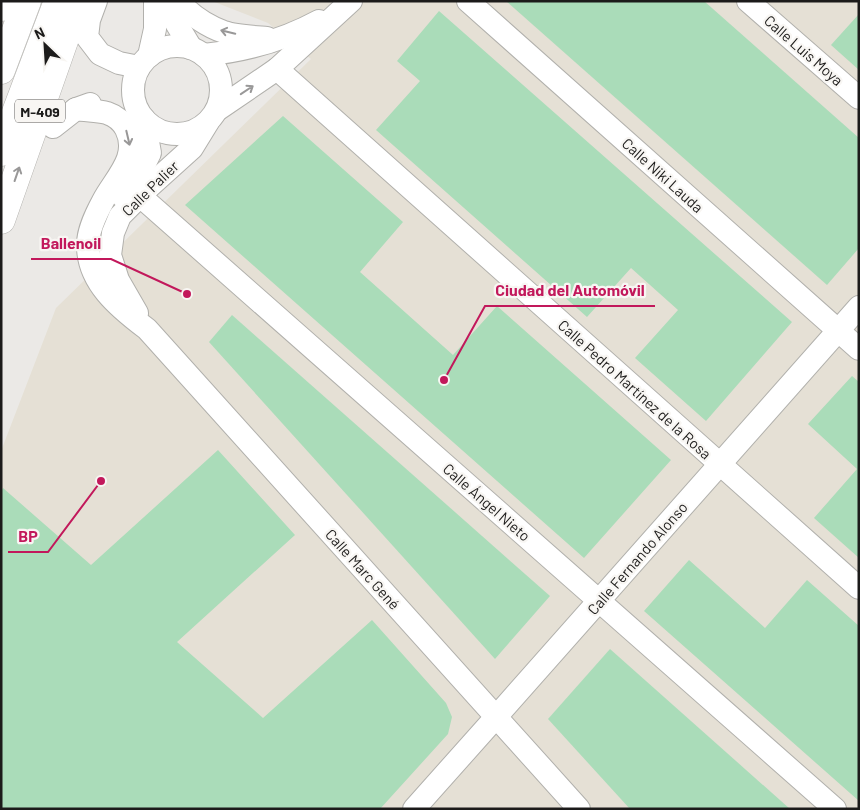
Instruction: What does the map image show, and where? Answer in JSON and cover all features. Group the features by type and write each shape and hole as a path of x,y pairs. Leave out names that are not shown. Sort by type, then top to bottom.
{"highway":[{"path":"1,6 3,1"},
{"path":"1,70 27,1"},
{"name":"M-409","path":"1,152 58,1"},
{"name":"M-409","path":"1,220 78,1"}],"street":[{"path":"96,1 89,20 87,38 100,54 119,63 144,61 161,49 176,46 198,51"},
{"path":"155,1 155,29 144,61 134,80 133,94 140,113 154,128 167,133 181,134 195,130 212,116 221,95 220,80 214,66 198,51 163,1"},
{"path":"178,1 187,11 224,33 276,40"},
{"name":"Calle Niki Lauda","path":"468,1 859,349"},
{"name":"Calle Luis Moya","path":"748,1 859,98"},
{"name":"Calle Palier","path":"198,51 244,49 276,40 301,31 349,4"},
{"name":"Calle Palier","path":"146,329 118,280 110,255 113,234 120,216 192,148 212,116 277,69 349,4"},
{"name":"Calle Pedro Martínez de la Rosa","path":"277,69 859,588"},
{"path":"53,128 76,110 96,102 110,101 140,113"},
{"name":"Calle Palier","path":"76,110 107,113 122,120 130,137 130,151 124,168 103,200 93,223 88,244 90,264 100,286 126,313 146,329"},
{"name":"Calle Palier","path":"114,300 102,258 105,228 115,207 136,181 150,153 140,113"},
{"name":"Calle Ángel Nieto","path":"139,196 835,809"},
{"name":"Calle Fernando Alonso","path":"414,809 859,307"},
{"name":"Calle Marc Gené","path":"146,329 580,809"}],"shaded area":[{"path":"212,1 859,1 859,809 1,809 1,451 56,308 311,59 268,23"}],"green space":[{"path":"506,1 704,1 859,138 859,248 827,285"},
{"path":"439,11 792,322 706,421 635,358 678,310 631,268 587,317 376,130 420,81 397,61"},
{"path":"859,14 859,70 831,45"},
{"path":"283,116 403,222 360,272 453,355 497,306 671,460 584,558 185,205"},
{"path":"232,315 550,596 495,659 209,342"},
{"path":"852,376 859,382 859,558 814,518 857,469 808,424"},
{"path":"218,450 295,535 177,642 263,718 372,620 446,703 452,717 448,734 380,809 1,809 1,492 3,488 91,565"},
{"path":"689,560 765,628 807,580 859,626 859,801 644,611"},
{"path":"610,649 790,809 630,809 548,719"}],"place":[{"name":"Ballenoil","path":"187,294"},
{"name":"Ciudad del Automóvil","path":"444,380"},
{"name":"BP","path":"101,481"}]}
